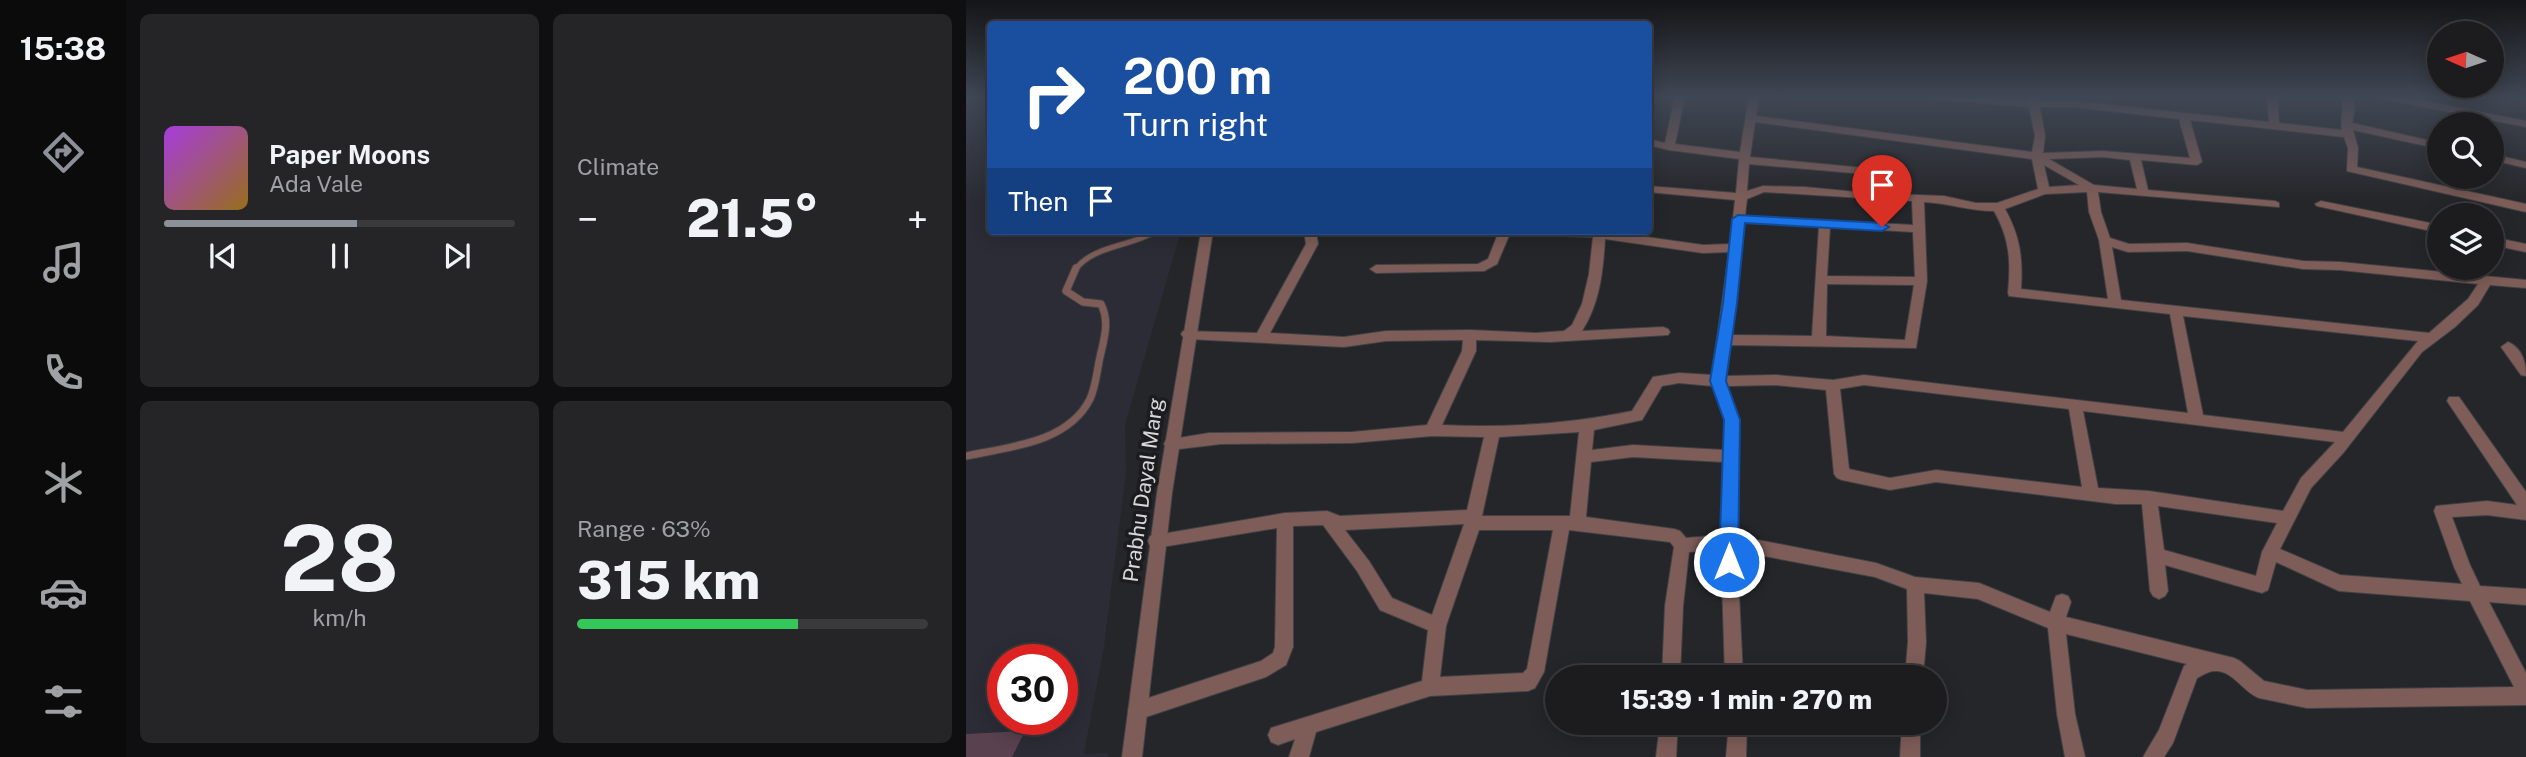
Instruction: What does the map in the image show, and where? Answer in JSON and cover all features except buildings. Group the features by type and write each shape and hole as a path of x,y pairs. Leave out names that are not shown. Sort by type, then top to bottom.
{"street":[{"path":"1670,147 1673,131"},
{"path":"1734,665 1729,542 1732,420 1718,381 1749,131"},
{"path":"1847,131 2037,156 2103,154 2197,162 2187,131"},
{"path":"2039,131 2037,156 2043,191"},
{"path":"2348,131 2353,148 2351,169 2526,208"},
{"path":"2360,131 2427,144"},
{"path":"1652,143 1744,158 1865,171"},
{"path":"2037,156 2092,188"},
{"path":"2135,158 2143,192"},
{"path":"2504,160 2526,165"},
{"path":"2092,188 2095,212 2105,240 2115,305"},
{"path":"1652,189 1741,197 1763,189 1918,198 1998,207 2043,191 2092,188 2275,205"},
{"path":"1723,340 1911,345 1921,281 1918,198"},
{"path":"2322,204 2427,226"},
{"path":"1998,207 2012,230 2018,254 2014,293 2352,327 2431,338"},
{"path":"1738,219 1919,229"},
{"path":"1819,341 1825,223"},
{"name":"Prabhu Dayal Marg","path":"1132,757 1156,541 1188,334 1208,235"},
{"path":"1262,336 1312,244 1311,235"},
{"path":"1376,269 1480,268 1493,261 1503,235"},
{"path":"1567,336 1583,322 1597,264 1599,235"},
{"path":"1606,235 1703,249 1735,248"},
{"path":"2105,240 2127,248 2187,247 2303,265 2427,274"},
{"path":"2504,243 2526,248"},
{"path":"1821,280 1921,281"},
{"path":"2156,555 2262,585 2270,552 2306,483 2417,349 2473,302 2486,280 2526,284"},
{"path":"2176,311 2197,420"},
{"path":"1188,334 1344,341 1386,336 1567,336 1663,332"},
{"path":"1432,430 1469,351 1470,335"},
{"path":"2508,347 2526,371"},
{"path":"1171,444 1220,436 1273,438 1398,435 1432,430 1493,431 1587,426 1637,416 1658,381 1679,378 1718,381 1776,380 1833,385 1864,380 2346,438"},
{"path":"1833,385 1842,474 1890,484 1936,475 2091,494 2150,498 2287,518"},
{"path":"2454,401 2526,505"},
{"path":"2075,405 2091,494"},
{"path":"1278,735 1430,687 1528,682 1535,672 1584,457 1587,426"},
{"path":"1430,687 1437,626 1469,538 1493,431"},
{"path":"1584,457 1633,450 1730,456"},
{"path":"2150,498 2159,591"},
{"path":"1682,545 1729,542 1876,570 1915,585 1979,592 2056,623 2234,667 2259,689 2307,699 2526,694 2462,566 2442,511 2487,508 2526,513"},
{"path":"1156,541 1285,520 1327,518 1340,523 1473,517 1479,523 1569,523 1674,536 1682,545 1674,606 1672,665"},
{"path":"1327,518 1363,566 1386,604 1437,626"},
{"path":"1137,711 1266,668 1280,659 1284,647 1285,520"},
{"path":"2270,552 2339,583 2526,597"},
{"path":"1915,585 1915,665"},
{"path":"2062,603 2056,623 2066,714 2075,757"},
{"path":"2154,757 2166,736 2190,673 2213,662"},
{"path":"1299,757 1309,725"},
{"path":"1666,757 1668,735"},
{"path":"1736,757 1737,735"},
{"path":"1910,757 1911,735"}],"lane":[{"path":"966,456 1055,434 1078,417 1090,398 1105,334 1106,312 1101,304 1083,302 1066,290 1069,278 1087,256 1098,250 1146,239 1151,235"}],"shaded area":[{"path":"966,131 987,131 987,235 1180,235 1125,425 1126,473 1104,647 1084,754 1108,753 1108,757 966,757"}],"route":[{"path":"1729,562 1732,420 1718,381 1730,303 1738,219 1882,227"}]}
